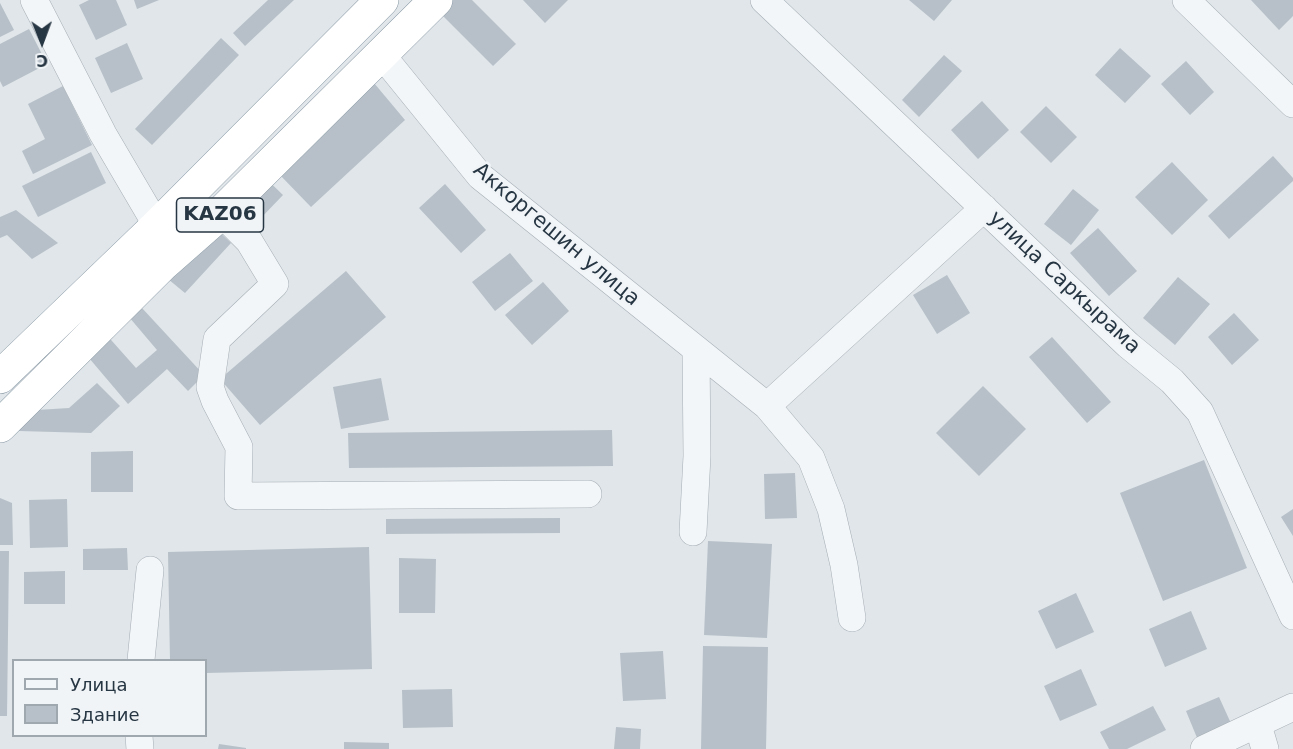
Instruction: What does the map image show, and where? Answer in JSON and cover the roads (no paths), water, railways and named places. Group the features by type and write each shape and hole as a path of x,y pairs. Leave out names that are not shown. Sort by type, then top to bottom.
{"highway":[{"name":"KАZ06","path":"0,377 157,226 380,0"},
{"name":"KАZ06","path":"0,426 163,264 221,213 436,0"}],"street":[{"path":"34,0 103,134 157,226"},
{"path":"380,0 407,29"},
{"name":"улица Саркырама","path":"764,0 1128,345 1172,381 1200,412 1293,616"},
{"path":"1186,0 1293,104"},
{"name":"Аккоргешин улица","path":"381,54 480,176 767,406 811,458 831,510 844,565 852,618"},
{"path":"767,406 984,208"},
{"path":"221,213 249,241 275,284 217,339 210,387 239,447 238,496 588,494"},
{"path":"693,532 697,456 696,349"},
{"path":"141,659 150,570"},
{"path":"1204,749 1262,737 1293,707"}]}
